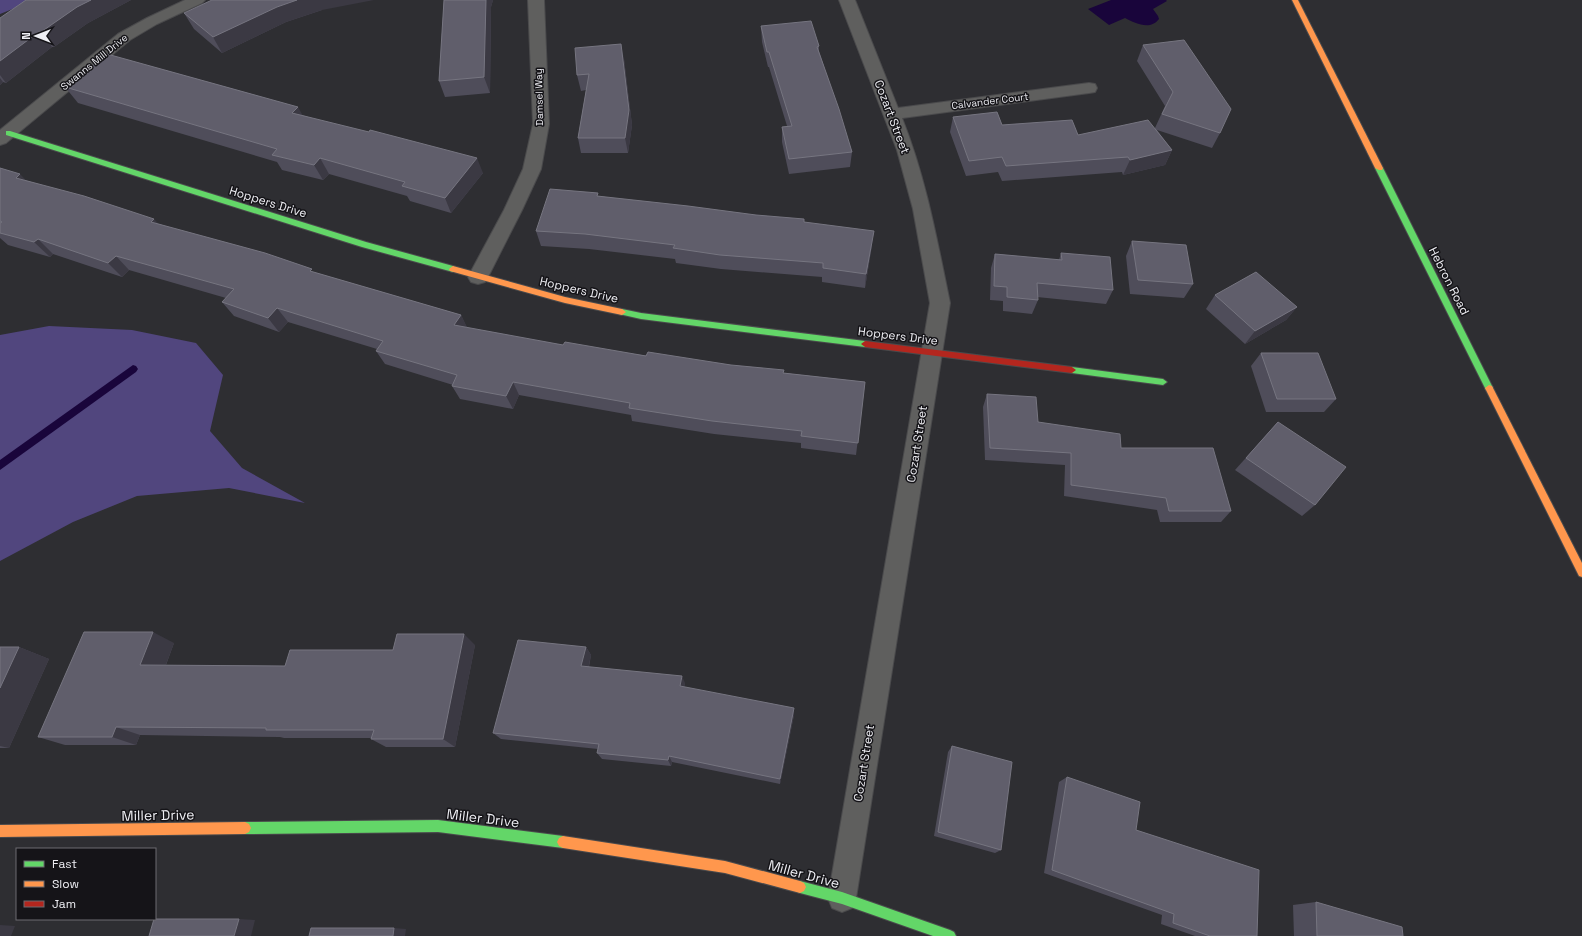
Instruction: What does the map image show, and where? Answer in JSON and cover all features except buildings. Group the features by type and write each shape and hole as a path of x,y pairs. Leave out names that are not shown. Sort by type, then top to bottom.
{"street":[{"name":"Swanns Mill Drive","path":"4,136 124,37 152,20 197,0"},
{"name":"Damsel Way","path":"478,277 513,210 532,169 541,124 536,0"},
{"name":"Cozart Street","path":"842,898 940,303 922,209 906,150 847,0"},
{"name":"Hebron Road","path":"1295,0 1582,573"},
{"name":"Calvander Court","path":"891,114 1089,88"},
{"name":"Hoppers Drive","path":"4,136 365,245 565,300 641,316 1163,382"},
{"name":"Miller Drive","path":"0,831 438,826 725,867 842,898 950,936"}],"shaded area":[{"path":"0,0 35,0 0,14"},
{"path":"1111,0 1167,1 1153,9 1159,19 1151,25 1142,25 1125,18 1109,25 1088,9"},
{"path":"49,326 132,330 196,343 223,375 210,431 242,468 305,503 229,488 137,496 73,522 0,561 0,335"}],"waterway":[{"path":"0,466 133,369"}],"traffic: fast":[{"path":"8,133 365,245 453,269"},
{"path":"1379,168 1489,388"},
{"path":"622,312 641,316 865,344"},
{"path":"1072,370 1163,382"},
{"path":"245,828 438,826 563,842"},
{"path":"800,887 842,898 950,936"}],"traffic: slow":[{"path":"1295,0 1379,168"},
{"path":"453,269 565,300 622,312"},
{"path":"1489,388 1582,573"},
{"path":"0,831 245,828"},
{"path":"563,842 725,867 800,887"}],"traffic: jam":[{"path":"865,344 1072,370"}]}
